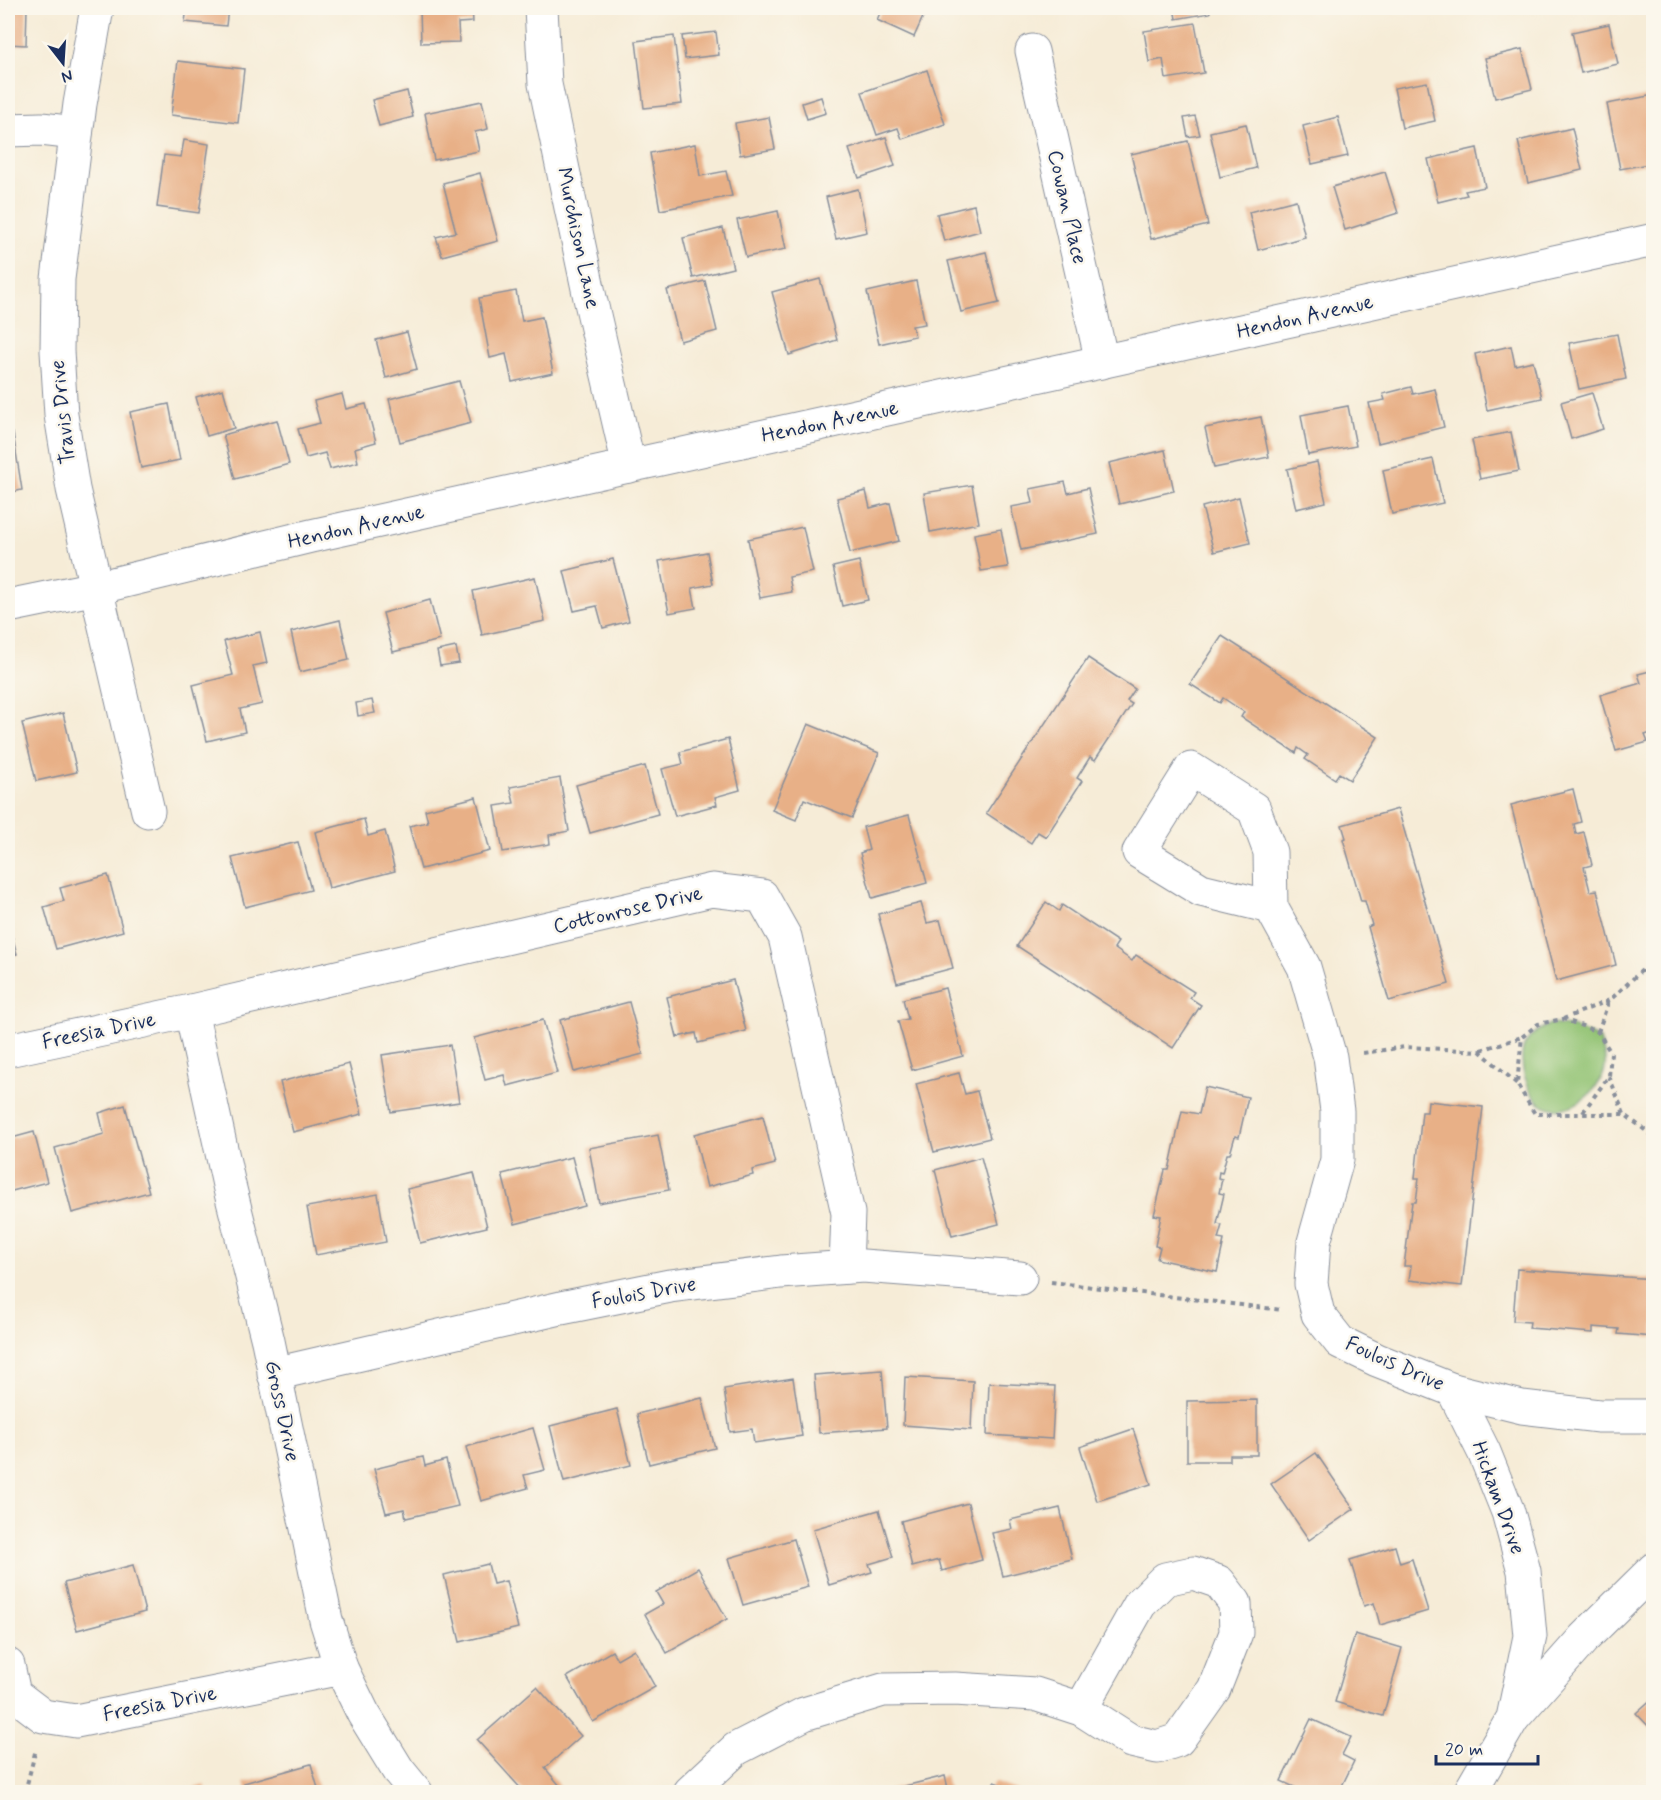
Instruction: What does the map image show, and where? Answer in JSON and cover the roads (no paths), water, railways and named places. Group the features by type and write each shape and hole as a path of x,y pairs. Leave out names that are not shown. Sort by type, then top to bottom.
{"street":[{"name":"Travis Drive","path":"97,8 76,133 58,279 57,351 61,415 71,478 148,811"},
{"name":"Murchison Lane","path":"541,8 545,84 590,298 629,466"},
{"name":"Cowan Place","path":"1032,51 1102,362"},
{"path":"8,130 41,129 76,133"},
{"name":"Hendon Avenue","path":"8,606 96,588 312,536 1653,240"},
{"name":"Foulois Drive","path":"1271,907 1201,890 1139,852 1191,769 1254,809 1270,852 1271,907 1304,968 1330,1057 1337,1111 1337,1160 1314,1242 1311,1284 1318,1314 1340,1342 1377,1360 1453,1390 1522,1407 1599,1416 1653,1416"},
{"name":"Cottonrose Drive","path":"191,1011 712,890 762,896 785,937 848,1213 846,1267"},
{"name":"Freesia Drive","path":"8,1050 191,1011"},
{"name":"Gross Drive","path":"191,1011 274,1374 326,1620 341,1668 363,1713 398,1770 416,1792"},
{"name":"Foulois Drive","path":"274,1374 561,1308 670,1286 781,1272 863,1266 1020,1278"},
{"name":"Hickam Drive","path":"1453,1390 1484,1452 1504,1502 1524,1571 1530,1636 1513,1718"},
{"name":"Hickam Drive","path":"1470,1792 1513,1718 1584,1638 1653,1569"},
{"path":"690,1792 736,1749 804,1714 883,1690 955,1689 1035,1694 1080,1709 1131,1741 1158,1747 1178,1740 1215,1689 1236,1633 1235,1603 1219,1582 1193,1573 1165,1580 1140,1604 1080,1709"},
{"name":"Freesia Drive","path":"8,1665 14,1694 43,1716 76,1721 341,1668"}]}
